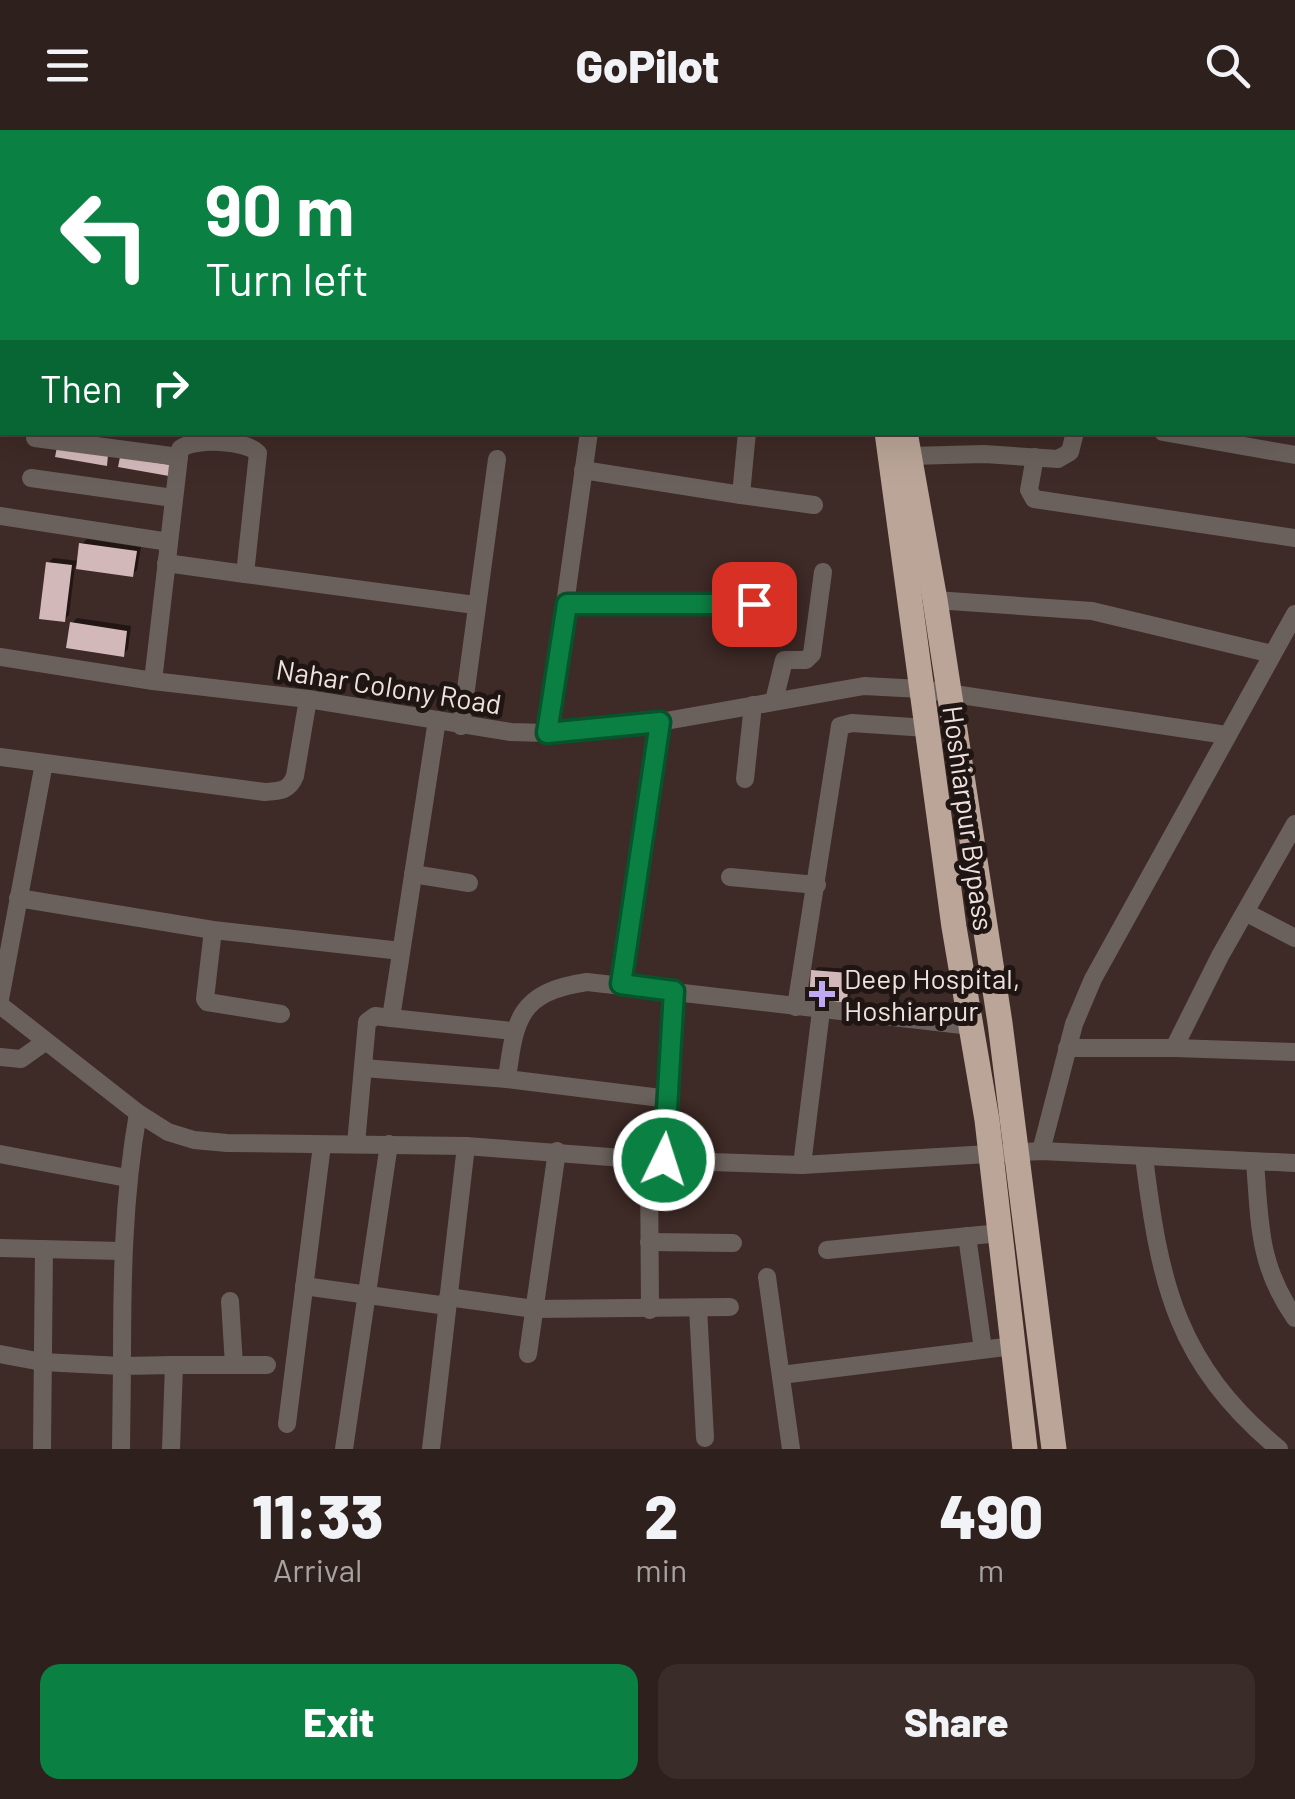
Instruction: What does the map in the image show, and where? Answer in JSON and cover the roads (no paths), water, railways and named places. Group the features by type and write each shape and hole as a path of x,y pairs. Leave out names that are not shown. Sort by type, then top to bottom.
{"highway":[{"name":"Hoshiarpur Bypass","path":"887,435 970,1026 1016,1153 1000,1233 1025,1449"},
{"path":"907,444 1000,1024 1054,1449"}],"street":[{"path":"547,733 589,435"},
{"path":"741,496 747,435"},
{"path":"984,454 986,435"},
{"path":"907,444 984,454 1066,456 1074,435"},
{"path":"1214,436 1295,456"},
{"path":"35,438 178,457"},
{"path":"153,681 178,457 180,449 190,443 248,446 258,453 245,574"},
{"path":"1035,456 1029,490 1034,499 1295,538"},
{"path":"460,726 496,459"},
{"path":"583,470 814,505"},
{"path":"30,478 173,498"},
{"path":"0,516 169,542"},
{"path":"166,563 476,604"},
{"path":"774,701 784,660 806,660 812,654 823,572"},
{"path":"935,600 1092,611 1272,654"},
{"path":"567,604 754,604"},
{"path":"1016,1153 1093,980 1295,614"},
{"name":"Nahar Colony Road","path":"0,657 153,681 308,699 460,726 547,733 660,722 850,686 921,689 1226,735"},
{"path":"0,757 265,792 282,791 291,786 294,776 308,699"},
{"path":"745,779 754,705"},
{"path":"391,1018 437,720"},
{"path":"621,984 660,722"},
{"path":"796,1006 840,726 852,723 927,728"},
{"path":"44,763 0,1002 45,1042 168,1132 227,1144 466,1146 657,1160 802,1165 1016,1153 1295,1162"},
{"path":"1174,1048 1220,956 1295,824"},
{"path":"413,874 469,883"},
{"path":"730,878 817,885"},
{"path":"18,898 213,930 401,951"},
{"path":"1247,912 1295,938"},
{"path":"213,930 207,1002 282,1014"},
{"path":"507,1079 513,1031 524,1011 553,990 587,982 970,1026"},
{"path":"650,1310 650,1242 657,1160 669,1099 674,991"},
{"path":"802,1165 821,1011"},
{"path":"356,1144 368,1019 375,1016 513,1031"},
{"path":"0,1058 21,1059 45,1042"},
{"path":"1066,1048 1295,1052"},
{"path":"363,1068 507,1079 669,1099"},
{"path":"121,1449 122,1252 126,1178 138,1113"},
{"path":"288,1424 322,1144"},
{"path":"344,1449 389,1144"},
{"path":"431,1449 466,1146"},
{"path":"528,1354 556,1152"},
{"path":"0,1154 126,1178"},
{"path":"1144,1157 1158,1254 1183,1329 1211,1380 1250,1424 1279,1449"},
{"path":"1255,1162 1264,1259 1295,1318"},
{"path":"827,1250 1000,1233"},
{"path":"967,1236 983,1350"},
{"path":"650,1242 733,1243"},
{"path":"0,1248 122,1252"},
{"path":"42,1449 44,1249"},
{"path":"767,1276 791,1449"},
{"path":"304,1286 534,1309 730,1307"},
{"path":"230,1302 234,1365"},
{"path":"698,1308 705,1438"},
{"path":"781,1375 1013,1346"},
{"path":"0,1354 42,1362 122,1366 267,1366"},
{"path":"171,1449 174,1365"}],"place":[{"name":"Deep Hospital, Hoshiarpur","path":"822,994"}]}
